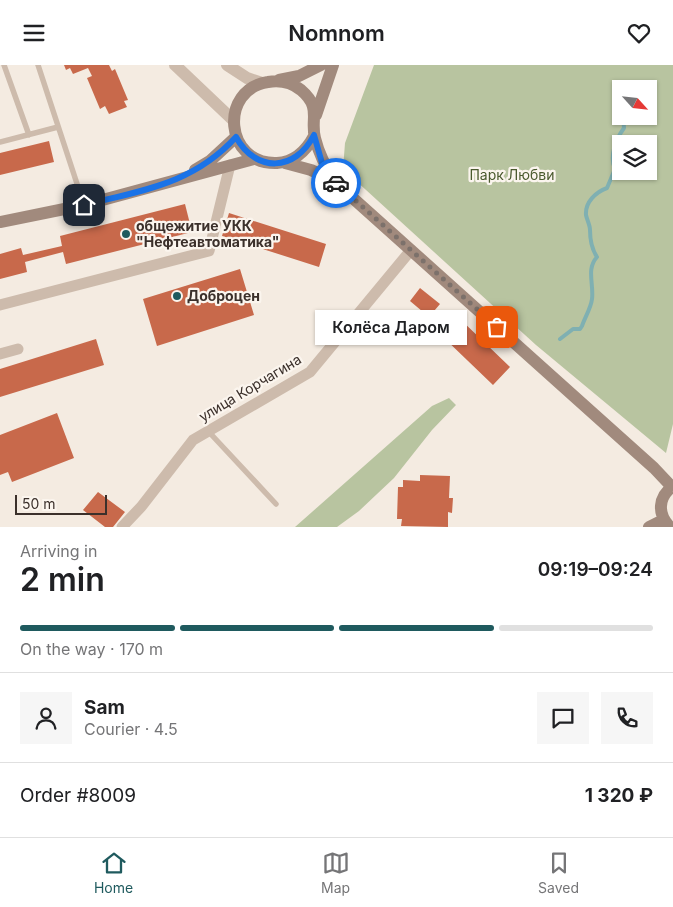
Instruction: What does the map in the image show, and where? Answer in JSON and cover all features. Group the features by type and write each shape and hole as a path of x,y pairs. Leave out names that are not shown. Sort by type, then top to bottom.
{"main road":[{"path":"321,65 300,76 262,83 249,90 237,104 233,120 236,137 242,149 254,159 267,163 285,163 311,170 336,183"},
{"path":"285,163 299,156 308,147 314,135 316,115 333,65"},
{"path":"276,81 288,83 300,89 310,100 316,115"},
{"path":"314,135 322,163 336,183 672,486 662,497 660,510 667,523 649,527"},
{"path":"170,183 210,161 236,137"},
{"path":"0,222 84,205 254,159"}],"street":[{"path":"175,65 233,120"},
{"path":"227,65 247,78 262,83"},
{"path":"0,305 209,251 230,165"},
{"name":"улица Корчагина","path":"122,527 141,507 193,440 310,372 411,250"},
{"path":"0,354 18,349"}],"lane":[{"path":"4,65 29,135"},
{"path":"38,65 84,205"},
{"path":"0,142 58,127"},
{"path":"208,431 276,505"}],"green space":[{"name":"Парк Любви","path":"374,65 673,65 673,424 666,453 536,345 343,169 345,143"},
{"path":"449,398 456,405 432,430 394,478 359,511 337,527 295,527 432,406"}],"building":[{"path":"64,65 109,65 112,71 115,69 128,100 124,101 127,107 109,114 105,106 100,109 87,78 92,76 88,68 73,74 70,68 66,70"},
{"path":"49,141 54,162 0,175 0,153"},
{"name":"общежитие УКК \"Нефтеавтоматика\"","path":"185,204 192,232 66,264 63,252 25,262 27,272 0,279 0,254 21,248 23,255 62,246 60,236"},
{"path":"229,213 326,244 319,267 222,236"},
{"path":"240,269 254,315 157,346 143,299"},
{"path":"420,288 440,304 429,317 410,301"},
{"path":"459,318 510,367 493,385 442,336"},
{"path":"96,339 104,365 0,397 0,369"},
{"path":"57,413 74,458 12,482 8,472 0,475 0,435"},
{"path":"420,475 450,476 449,498 453,498 452,513 448,512 448,527 401,526 402,519 397,519 398,487 403,487 403,480 420,481"},
{"path":"98,492 125,512 113,527 105,527 83,510"}],"waterway":[{"path":"560,339 573,329 580,329 589,309 592,293 591,272 597,257 591,244 586,210 592,198 607,188 615,169 613,153 624,125"}],"way so far":[{"path":"336,183 497,327"}],"place":[{"name":"общежитие УКК \"Нефтеавтоматика\"","path":"126,234"},
{"name":"Доброцен","path":"177,296"},
{"name":"Колёса Даром","path":"497,327"}],"route":[{"path":"84,205 170,183 210,161 236,137 242,149 254,159 267,163 285,163 299,156 308,147 314,135 322,163 336,183"}]}
